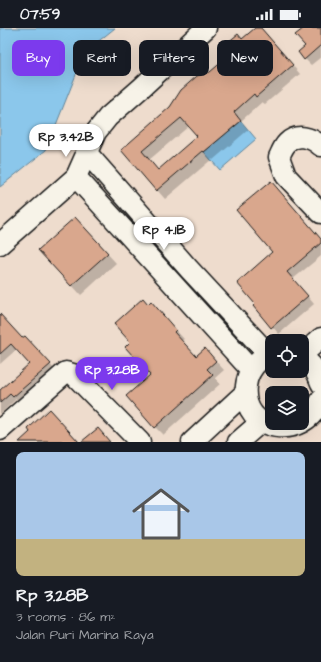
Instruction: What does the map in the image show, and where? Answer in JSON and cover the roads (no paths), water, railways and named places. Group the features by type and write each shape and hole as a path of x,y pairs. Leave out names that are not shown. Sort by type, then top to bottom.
{"street":[{"path":"0,244 76,177 96,132 108,117 140,90 206,28"},
{"path":"321,146 316,141 299,137 286,144 279,157 286,176 321,213"},
{"path":"86,152 189,269 265,348"},
{"path":"76,177 251,370"},
{"path":"172,284 189,269"},
{"path":"309,349 321,338"},
{"path":"265,358 259,361 251,370 246,381 245,393 247,404 253,414 261,422 273,428 286,430 300,426 316,425 321,400"},
{"path":"309,362 320,376"},
{"path":"0,430 66,372 73,374 140,442"},
{"path":"192,442 245,393"},
{"path":"238,442 261,422"}],"water":[{"path":"0,28 115,28 100,40 73,40 73,76 75,76 46,150 0,187"},
{"path":"241,121 256,139 220,170 204,152"}]}
